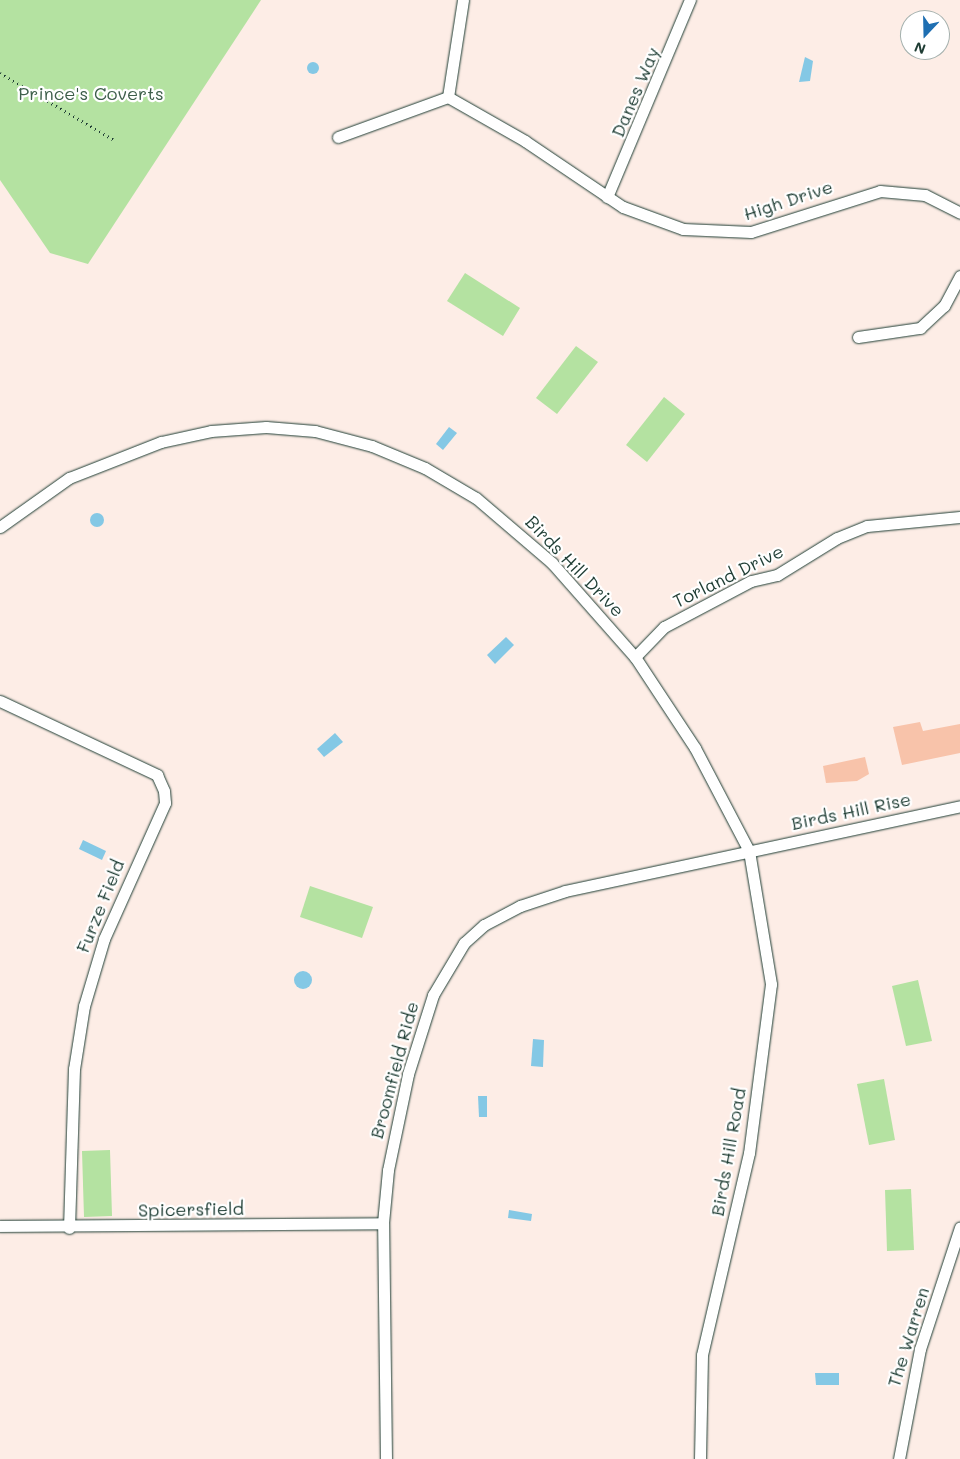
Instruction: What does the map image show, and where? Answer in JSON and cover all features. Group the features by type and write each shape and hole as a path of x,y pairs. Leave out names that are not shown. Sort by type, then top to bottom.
{"street":[{"path":"338,138 448,97 463,0"},
{"name":"Danes Way","path":"608,197 690,0"},
{"name":"High Drive","path":"448,97 525,141 608,197 640,215 683,229 722,234 751,232 880,191 924,195 960,213"},
{"path":"858,337 920,328 944,306 960,276"},
{"name":"Birds Hill Drive","path":"0,527 69,478 161,442 211,431 266,427 315,431 372,446 425,468 476,498 552,563 635,657 695,748 749,851"},
{"name":"Torland Drive","path":"635,657 664,627 751,581 777,575 837,538 867,526 960,517"},
{"name":"Furze Field","path":"0,701 157,776 164,791 165,803 104,939 80,1023 74,1070 69,1228"},
{"name":"Birds Hill Rise","path":"749,851 960,806"},
{"name":"Broomfield Ride","path":"386,1459 384,1223 388,1170 408,1074 432,995 464,943 484,925 520,906 749,851"},
{"name":"Birds Hill Road","path":"700,1459 702,1355 749,1153 771,984 749,851"},
{"name":"Spicersfield","path":"0,1226 69,1228 384,1223"},
{"name":"The Warren","path":"899,1459 920,1349 960,1227"}],"path":[{"path":"0,73 116,141"}],"green space":[{"name":"Prince's Coverts","path":"0,0 261,0 88,264 50,253 0,180"},
{"path":"465,273 520,308 503,336 447,301"},
{"path":"576,346 598,362 557,414 536,398"},
{"path":"664,397 685,414 647,462 626,445"},
{"path":"310,886 373,907 362,938 300,917"},
{"path":"918,980 932,1041 906,1046 892,986"},
{"path":"884,1079 895,1140 869,1145 857,1084"},
{"path":"110,1150 112,1216 84,1217 82,1151"},
{"path":"911,1189 914,1250 887,1251 885,1190"}],"water":[{"path":"805,57 813,61 810,81 799,82"},
{"path":"315,62 318,63 318,73 311,74 308,73 307,66 308,63"},
{"path":"449,427 457,433 443,450 436,444"},
{"path":"97,513 102,515 104,520 102,525 97,527 92,525 90,520 92,515"},
{"path":"506,637 514,645 495,664 487,655"},
{"path":"335,733 343,742 324,757 317,749"},
{"path":"83,840 106,851 102,860 79,849"},
{"path":"303,971 309,974 312,980 309,986 303,989 297,986 294,980 297,974"},
{"path":"533,1039 544,1040 543,1067 531,1066"},
{"path":"478,1096 487,1096 487,1117 479,1117"},
{"path":"509,1210 532,1214 531,1221 508,1218"},
{"path":"815,1373 839,1373 839,1385 816,1385"}],"building":[{"path":"920,722 923,731 960,724 960,753 902,765 893,727"},
{"path":"865,757 869,774 857,781 826,783 823,766"}]}
